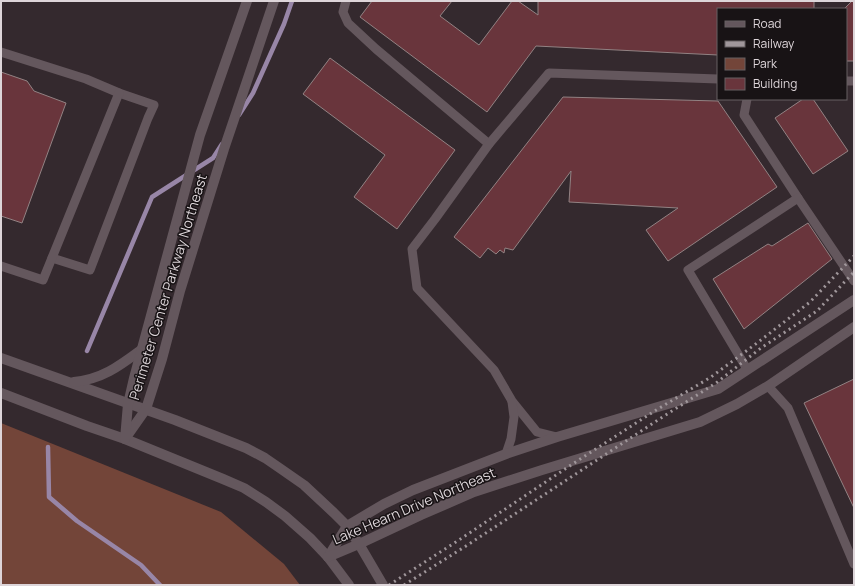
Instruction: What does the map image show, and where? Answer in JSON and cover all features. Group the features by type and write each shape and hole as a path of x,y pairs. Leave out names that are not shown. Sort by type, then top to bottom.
{"main road":[{"name":"Perimeter Center Parkway Northeast","path":"125,439 128,404 141,350 200,135 247,1"},
{"name":"Perimeter Center Parkway Northeast","path":"125,439 146,409 162,359 180,291 224,149 274,1"},
{"name":"Lake Hearn Drive Northeast","path":"328,557 347,526 384,504 413,490 506,454 557,437 718,389 854,300"},
{"name":"Lake Hearn Drive Northeast","path":"328,557 474,492 700,422 737,404 768,386 854,327"},
{"path":"70,383 98,377 120,365 141,350"},
{"path":"1,358 128,404 146,409 246,448 265,458 304,485 347,526 383,585"},
{"path":"1,393 125,439 244,488 285,516 310,538 328,557 349,585"}],"lane":[{"path":"346,1 343,12 348,23 376,49 489,144"},
{"path":"1,52 86,79 154,106 148,118 90,270 52,258"},
{"path":"557,437 537,432 512,401 494,370 417,288 412,249 489,144 549,73 717,79"},
{"path":"1,266 43,280 119,93"},
{"path":"747,100 744,115 854,280"},
{"path":"747,369 688,270 798,198"},
{"path":"768,386 788,408 854,564"},
{"path":"506,454 511,439 514,418 512,401"}],"green space":[{"path":"1,423 221,512 284,564 300,585 1,585"}],"building":[{"path":"372,1 452,1 440,16 479,45 512,1 518,1 538,15 538,1 814,1 814,8 717,8 717,55 536,46 487,112 360,17"},
{"path":"852,1 854,1 854,61 847,61 847,8 845,8"},
{"path":"330,58 455,150 397,229 354,197 385,155 303,94"},
{"path":"1,72 27,81 34,91 66,103 22,223 1,216"},
{"path":"563,97 718,101 777,187 668,261 646,230 678,208 569,202 571,171 513,250 505,248 504,253 500,250 496,254 488,248 480,258 454,237"},
{"path":"802,100 814,100 848,151 813,174 775,118"},
{"path":"808,223 832,259 744,329 713,279 768,244 772,246"},
{"path":"854,379 854,508 804,403"}],"waterway":[{"path":"239,115 253,93 284,24 292,1"},
{"path":"87,351 152,197 213,158 222,144"},
{"path":"48,447 49,497 77,521 141,565 160,585"}],"railway":[{"path":"389,585 653,412 711,377 810,302 854,256"},
{"path":"404,585 716,383 761,348 817,311 854,272"}]}
